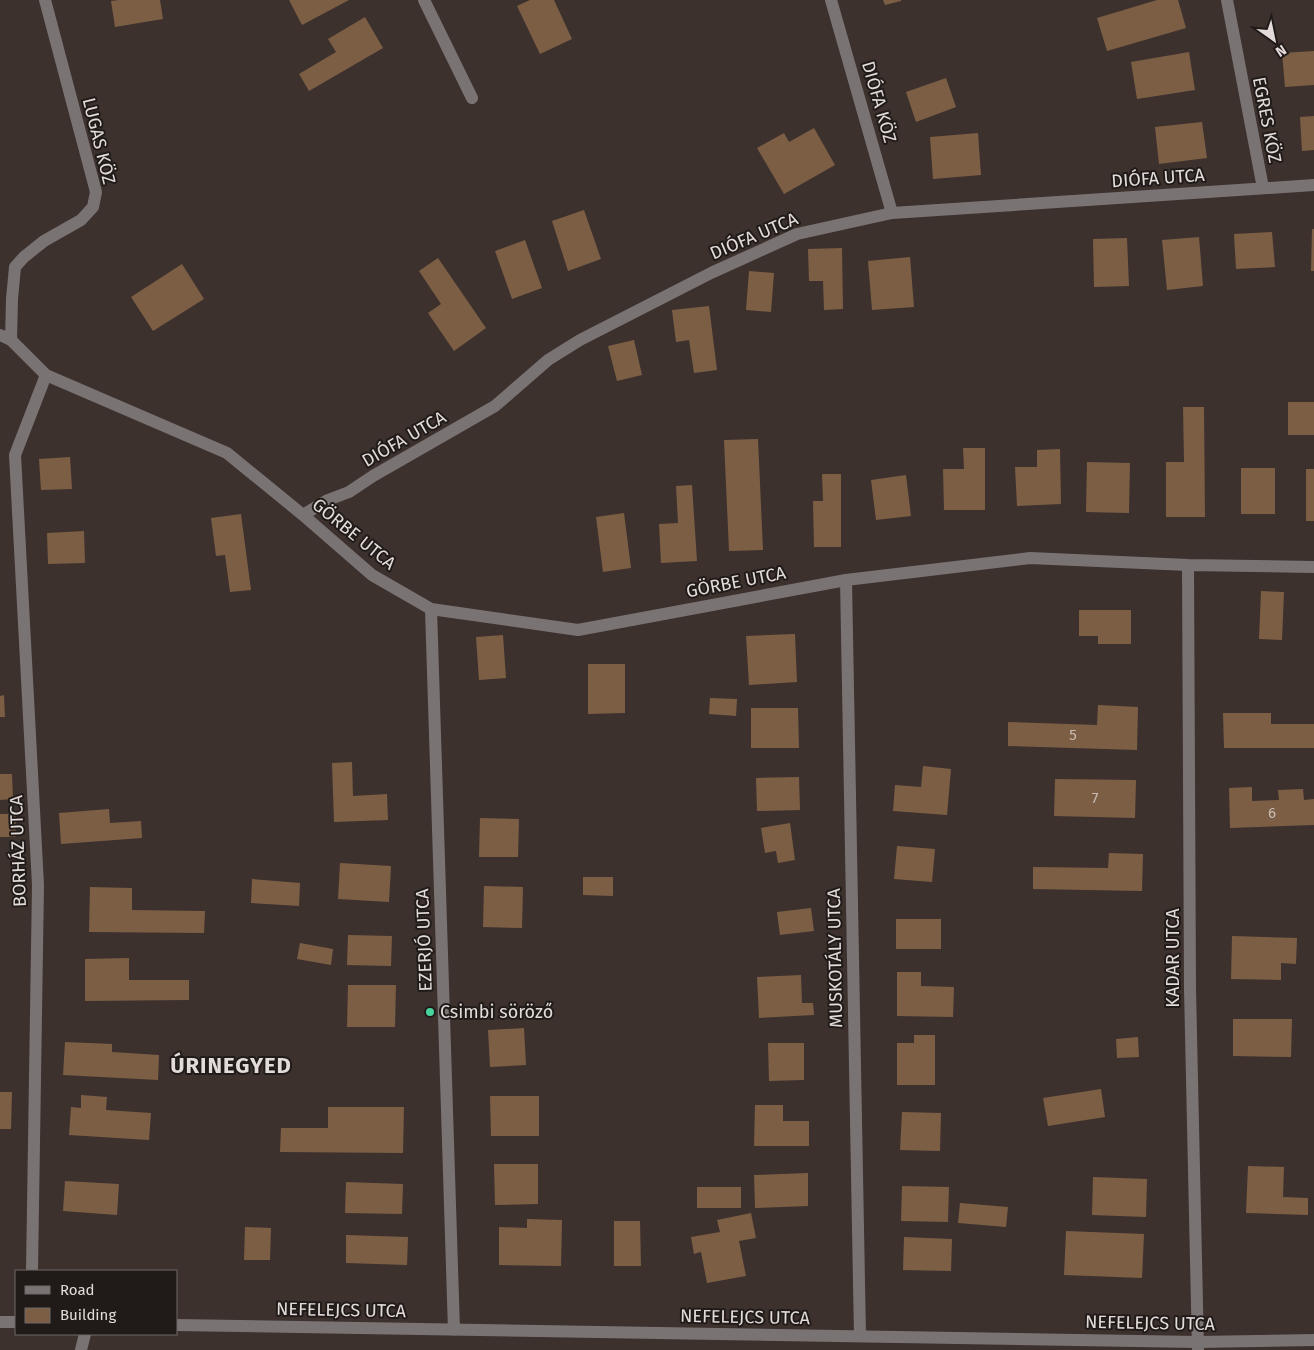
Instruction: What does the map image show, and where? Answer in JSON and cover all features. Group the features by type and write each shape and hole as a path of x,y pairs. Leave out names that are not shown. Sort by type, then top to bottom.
{"street":[{"name":"LUGAS KÖZ","path":"6,338 15,267 44,241 81,220 93,207 96,192 45,0"},
{"path":"424,0 472,98"},
{"name":"DIÓFA KÖZ","path":"831,0 892,213"},
{"name":"EGRES KÖZ","path":"1227,0 1262,188"},
{"name":"DIÓFA UTCA","path":"303,515 328,500 349,492 373,476 495,406 548,360 588,335 711,273 797,234 892,213 1314,185"},
{"name":"GÖRBE UTCA","path":"6,338 46,375 227,453 372,575 431,609 578,630 846,580 1030,558 1188,565 1314,567"},
{"name":"BORHÁZ UTCA","path":"32,1270 38,885 15,455 46,375"},
{"name":"KADAR UTCA","path":"1188,565 1190,989 1198,1346"},
{"name":"MUSKOTÁLY UTCA","path":"846,580 860,1336"},
{"name":"EZERJÓ UTCA","path":"431,609 454,1330"},
{"path":"0,1322 15,1322"},
{"name":"NEFELEJCS UTCA","path":"178,1325 860,1336 1198,1346 1314,1340"},
{"path":"82,1350 86,1335"}],"building":[{"path":"160,0 163,19 115,27 111,1"},
{"path":"289,0 349,0 302,25"},
{"path":"530,0 554,0 572,39 540,54 517,6"},
{"path":"883,0 901,0 901,1 885,5"},
{"path":"1157,0 1178,0 1186,28 1107,51 1097,18"},
{"path":"365,17 383,48 309,91 299,74 336,52 328,39"},
{"path":"1314,51 1314,85 1285,87 1282,53"},
{"path":"1189,52 1195,90 1137,99 1131,62"},
{"path":"946,78 956,107 916,122 906,92"},
{"path":"1314,116 1314,150 1302,151 1300,117"},
{"path":"1202,122 1207,158 1159,164 1155,127"},
{"path":"814,128 835,165 784,194 757,148 784,133 789,142"},
{"path":"978,133 981,175 933,179 930,137"},
{"path":"584,210 601,259 568,271 552,221"},
{"path":"1312,229 1314,229 1314,271 1311,271"},
{"path":"1272,232 1275,267 1236,269 1234,234"},
{"path":"1199,237 1203,286 1167,290 1162,240"},
{"path":"1127,238 1129,286 1094,287 1093,239"},
{"path":"525,240 542,288 512,299 495,251"},
{"path":"842,248 843,309 824,310 823,281 809,281 808,249"},
{"path":"910,257 914,307 872,310 868,261"},
{"path":"438,258 486,328 454,351 428,313 441,304 419,271"},
{"path":"182,264 204,299 153,331 131,297"},
{"path":"749,271 774,273 771,312 746,310"},
{"path":"709,306 717,370 694,373 689,340 676,342 672,310"},
{"path":"634,340 642,375 617,381 608,346"},
{"path":"1288,402 1314,402 1314,435 1288,435"},
{"path":"1183,407 1204,407 1205,517 1166,517 1166,462 1184,462"},
{"path":"758,439 763,550 729,551 724,440"},
{"path":"963,448 985,448 985,510 944,510 943,469 964,469"},
{"path":"1060,449 1061,504 1017,506 1015,467 1037,467 1037,450"},
{"path":"70,457 72,489 41,490 39,459"},
{"path":"1087,462 1130,463 1129,513 1086,512"},
{"path":"1241,468 1275,468 1275,514 1241,514"},
{"path":"1306,469 1314,469 1314,521 1306,521"},
{"path":"822,474 841,474 841,547 814,547 813,501 823,501"},
{"path":"906,475 911,516 876,520 871,480"},
{"path":"692,485 697,561 661,563 659,524 678,523 676,486"},
{"path":"624,513 631,568 603,572 596,517"},
{"path":"241,514 251,590 230,592 225,555 216,556 211,518"},
{"path":"84,531 85,563 48,564 47,533"},
{"path":"1261,591 1284,592 1282,640 1259,639"},
{"path":"1079,610 1131,610 1131,644 1098,644 1098,636 1079,636"},
{"path":"795,634 797,682 749,685 746,636"},
{"path":"503,635 506,678 479,680 476,637"},
{"path":"588,664 625,664 625,713 588,714"},
{"path":"4,695 5,717 0,717 0,696"},
{"path":"710,698 737,699 736,716 709,714"},
{"path":"1098,705 1138,707 1137,750 1008,746 1008,722 1097,725"},
{"path":"751,708 798,708 799,748 751,748"},
{"path":"1223,713 1271,713 1271,724 1314,724 1314,748 1224,748"},
{"path":"352,762 353,796 387,794 388,820 334,822 332,763"},
{"path":"923,766 951,769 947,815 893,811 895,785 921,787"},
{"path":"0,774 12,774 13,799 0,800"},
{"path":"799,777 800,810 757,811 756,778"},
{"path":"1055,779 1136,780 1135,818 1054,816"},
{"path":"1252,787 1252,801 1279,800 1278,790 1303,789 1304,800 1314,799 1314,825 1230,828 1229,788"},
{"path":"109,809 110,823 141,821 142,838 61,844 59,813"},
{"path":"0,814 16,814 16,837 0,837"},
{"path":"480,818 519,819 518,857 479,857"},
{"path":"790,823 795,860 778,863 776,851 765,853 761,828"},
{"path":"897,846 935,849 932,882 894,879"},
{"path":"1109,853 1143,854 1142,891 1033,889 1033,867 1108,868"},
{"path":"340,863 391,866 389,902 338,899"},
{"path":"583,877 613,877 613,896 583,895"},
{"path":"252,879 300,883 299,906 251,903"},
{"path":"484,886 523,887 522,928 483,927"},
{"path":"90,887 132,888 132,910 205,911 204,933 89,932"},
{"path":"811,908 814,931 780,935 777,912"},
{"path":"896,919 941,919 941,949 896,949"},
{"path":"348,935 392,936 391,966 347,965"},
{"path":"1232,936 1297,938 1296,964 1281,963 1281,980 1231,979"},
{"path":"300,943 333,949 331,965 297,959"},
{"path":"129,958 129,980 189,980 189,1000 85,1001 85,959"},
{"path":"897,972 921,972 921,986 954,987 953,1017 897,1016"},
{"path":"801,975 802,1003 813,1003 814,1015 759,1018 757,977"},
{"path":"348,985 396,985 395,1027 347,1027"},
{"path":"1233,1019 1292,1019 1291,1057 1233,1056"},
{"path":"524,1028 526,1065 490,1067 488,1030"},
{"path":"914,1035 935,1035 935,1085 897,1085 897,1043 914,1043"},
{"path":"1138,1037 1139,1057 1117,1058 1116,1039"},
{"path":"65,1042 112,1044 112,1052 159,1055 158,1080 63,1075"},
{"path":"768,1043 804,1043 804,1080 769,1081"},
{"path":"1101,1089 1105,1117 1048,1126 1043,1098"},
{"path":"0,1092 12,1092 11,1129 0,1129"},
{"path":"81,1095 107,1097 106,1110 151,1113 149,1140 69,1135 71,1107 81,1108"},
{"path":"490,1096 539,1096 539,1136 491,1136"},
{"path":"755,1105 783,1105 783,1121 809,1121 809,1146 754,1146"},
{"path":"328,1107 404,1107 403,1153 280,1152 281,1128 328,1128"},
{"path":"902,1112 941,1113 940,1151 900,1150"},
{"path":"494,1164 538,1164 538,1204 495,1205"},
{"path":"1248,1166 1284,1167 1283,1197 1308,1198 1308,1215 1246,1213"},
{"path":"808,1173 808,1206 755,1208 754,1175"},
{"path":"1093,1177 1147,1179 1146,1217 1092,1215"},
{"path":"65,1181 119,1184 117,1215 63,1211"},
{"path":"346,1182 403,1184 402,1214 345,1213"},
{"path":"902,1186 949,1187 948,1222 901,1221"},
{"path":"697,1187 741,1187 741,1208 697,1208"},
{"path":"960,1203 1008,1207 1006,1227 958,1223"},
{"path":"751,1213 756,1238 739,1241 746,1276 707,1283 701,1252 694,1254 691,1237 720,1232 717,1220"},
{"path":"527,1219 562,1220 561,1266 499,1265 499,1227 527,1228"},
{"path":"614,1221 640,1221 641,1266 614,1266"},
{"path":"245,1227 271,1228 270,1260 244,1260"},
{"path":"1066,1231 1144,1234 1142,1278 1064,1275"},
{"path":"346,1235 408,1237 407,1265 346,1263"},
{"path":"904,1237 952,1239 951,1271 903,1270"}],"place":[{"name":"Csimbi söröző","path":"430,1012"}],"district":[{"name":"ÚRINEGYED","path":"231,1065"}]}
